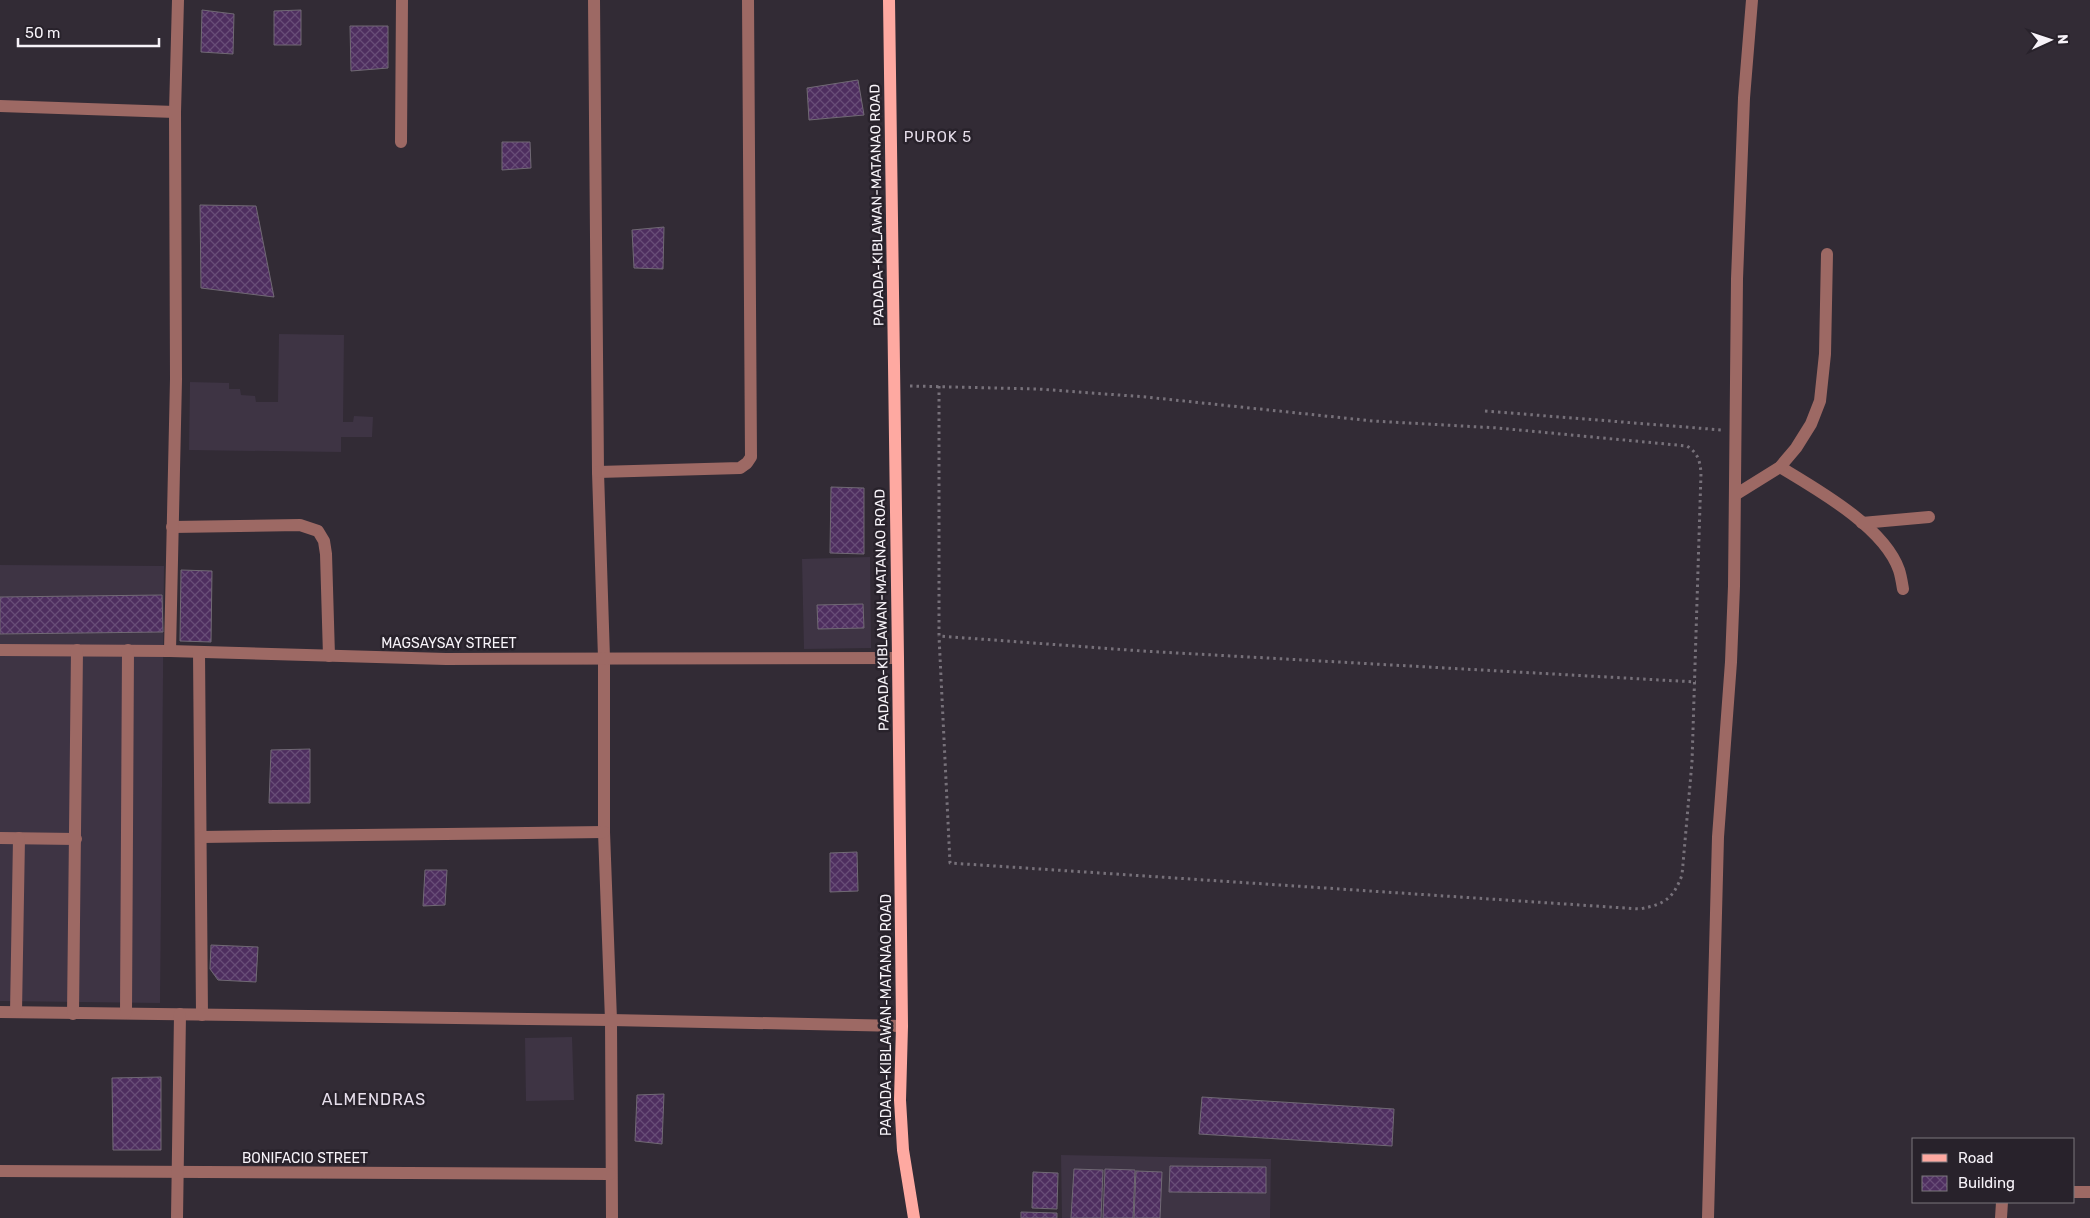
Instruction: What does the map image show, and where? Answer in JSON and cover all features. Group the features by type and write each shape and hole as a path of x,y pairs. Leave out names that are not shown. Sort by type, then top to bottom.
{"main road":[{"name":"PADADA-KIBLAWAN-MATANAO ROAD","path":"890,0 902,1026 900,1100 903,1150 914,1218"}],"street":[{"path":"170,651 176,379 175,112 178,0"},
{"path":"401,142 402,0"},
{"path":"594,0 598,472 604,658 604,832 611,1020 610,1174 612,1218"},
{"path":"598,472 740,468 751,457 748,0"},
{"path":"1708,1218 1718,837 1731,662 1738,250 1744,98 1752,0"},
{"path":"0,106 175,112"},
{"path":"1735,495 1780,467 1796,448 1811,424 1820,401 1825,354 1827,254"},
{"path":"1780,467 1823,493 1862,523 1889,552 1899,570 1903,590"},
{"path":"1862,523 1930,517"},
{"path":"172,527 300,525 318,531 324,541 326,554 329,656"},
{"name":"MAGSAYSAY STREET","path":"0,650 128,650 329,656 898,658"},
{"path":"73,1014 77,650"},
{"path":"126,1013 128,650"},
{"path":"199,652 198,725 202,1015"},
{"path":"201,837 604,832"},
{"path":"0,838 76,839"},
{"path":"16,1012 20,838"},
{"path":"0,1012 902,1026"},
{"path":"177,1218 180,1014"},
{"name":"BONIFACIO STREET","path":"0,1171 610,1174"},
{"path":"2075,1192 2090,1192"},
{"path":"2001,1218 2002,1203"}],"path":[{"path":"894,386 939,386 1038,389 1146,397 1373,421 1498,428 1687,446 1694,450 1700,459 1701,473 1696,682 1692,762 1682,875 1676,891 1668,899 1656,906 1640,908 950,863 939,636 939,386"},
{"path":"1485,411 1735,431"},
{"path":"939,636 1142,651 1696,682"}],"shaded area":[{"path":"279,334 344,335 343,422 353,422 354,416 373,417 372,437 341,437 341,452 189,450 190,382 229,383 229,389 240,389 241,395 255,396 256,402 278,402"},
{"path":"870,557 871,648 804,649 802,559"},
{"path":"0,565 164,566 160,1003 0,1001"},
{"path":"572,1037 574,1100 526,1101 525,1038"},
{"path":"1061,1155 1271,1159 1270,1218 1062,1218"}],"building":[{"path":"202,10 234,14 233,54 201,52"},
{"path":"301,10 301,45 274,45 274,11"},
{"path":"350,26 388,26 388,68 351,71"},
{"path":"858,80 864,115 809,120 807,88"},
{"path":"502,142 530,142 531,168 502,170"},
{"path":"200,205 256,206 274,297 201,288"},
{"path":"664,227 663,269 634,268 632,230"},
{"path":"831,487 864,488 864,554 830,553"},
{"path":"181,570 212,571 211,642 180,641"},
{"path":"162,595 163,632 0,634 0,597"},
{"path":"863,604 864,628 818,629 817,605"},
{"path":"310,749 310,803 269,803 271,750"},
{"path":"857,852 858,891 830,892 830,853"},
{"path":"425,870 447,870 445,905 423,906"},
{"path":"211,945 258,947 256,982 218,980 210,969"},
{"path":"161,1077 161,1150 113,1150 112,1078"},
{"path":"664,1094 662,1144 635,1141 637,1095"},
{"path":"1202,1097 1394,1109 1392,1146 1199,1134"},
{"path":"1170,1166 1266,1167 1266,1193 1169,1192"},
{"path":"1074,1169 1103,1170 1101,1218 1071,1218"},
{"path":"1105,1169 1135,1170 1133,1218 1103,1218"},
{"path":"1136,1171 1162,1172 1160,1218 1134,1218"},
{"path":"1033,1172 1058,1173 1057,1209 1032,1208"},
{"path":"1021,1212 1057,1213 1057,1218 1021,1218"}],"district":[{"name":"PUROK 5","path":"938,137"},
{"name":"ALMENDRAS","path":"374,1099"}]}
